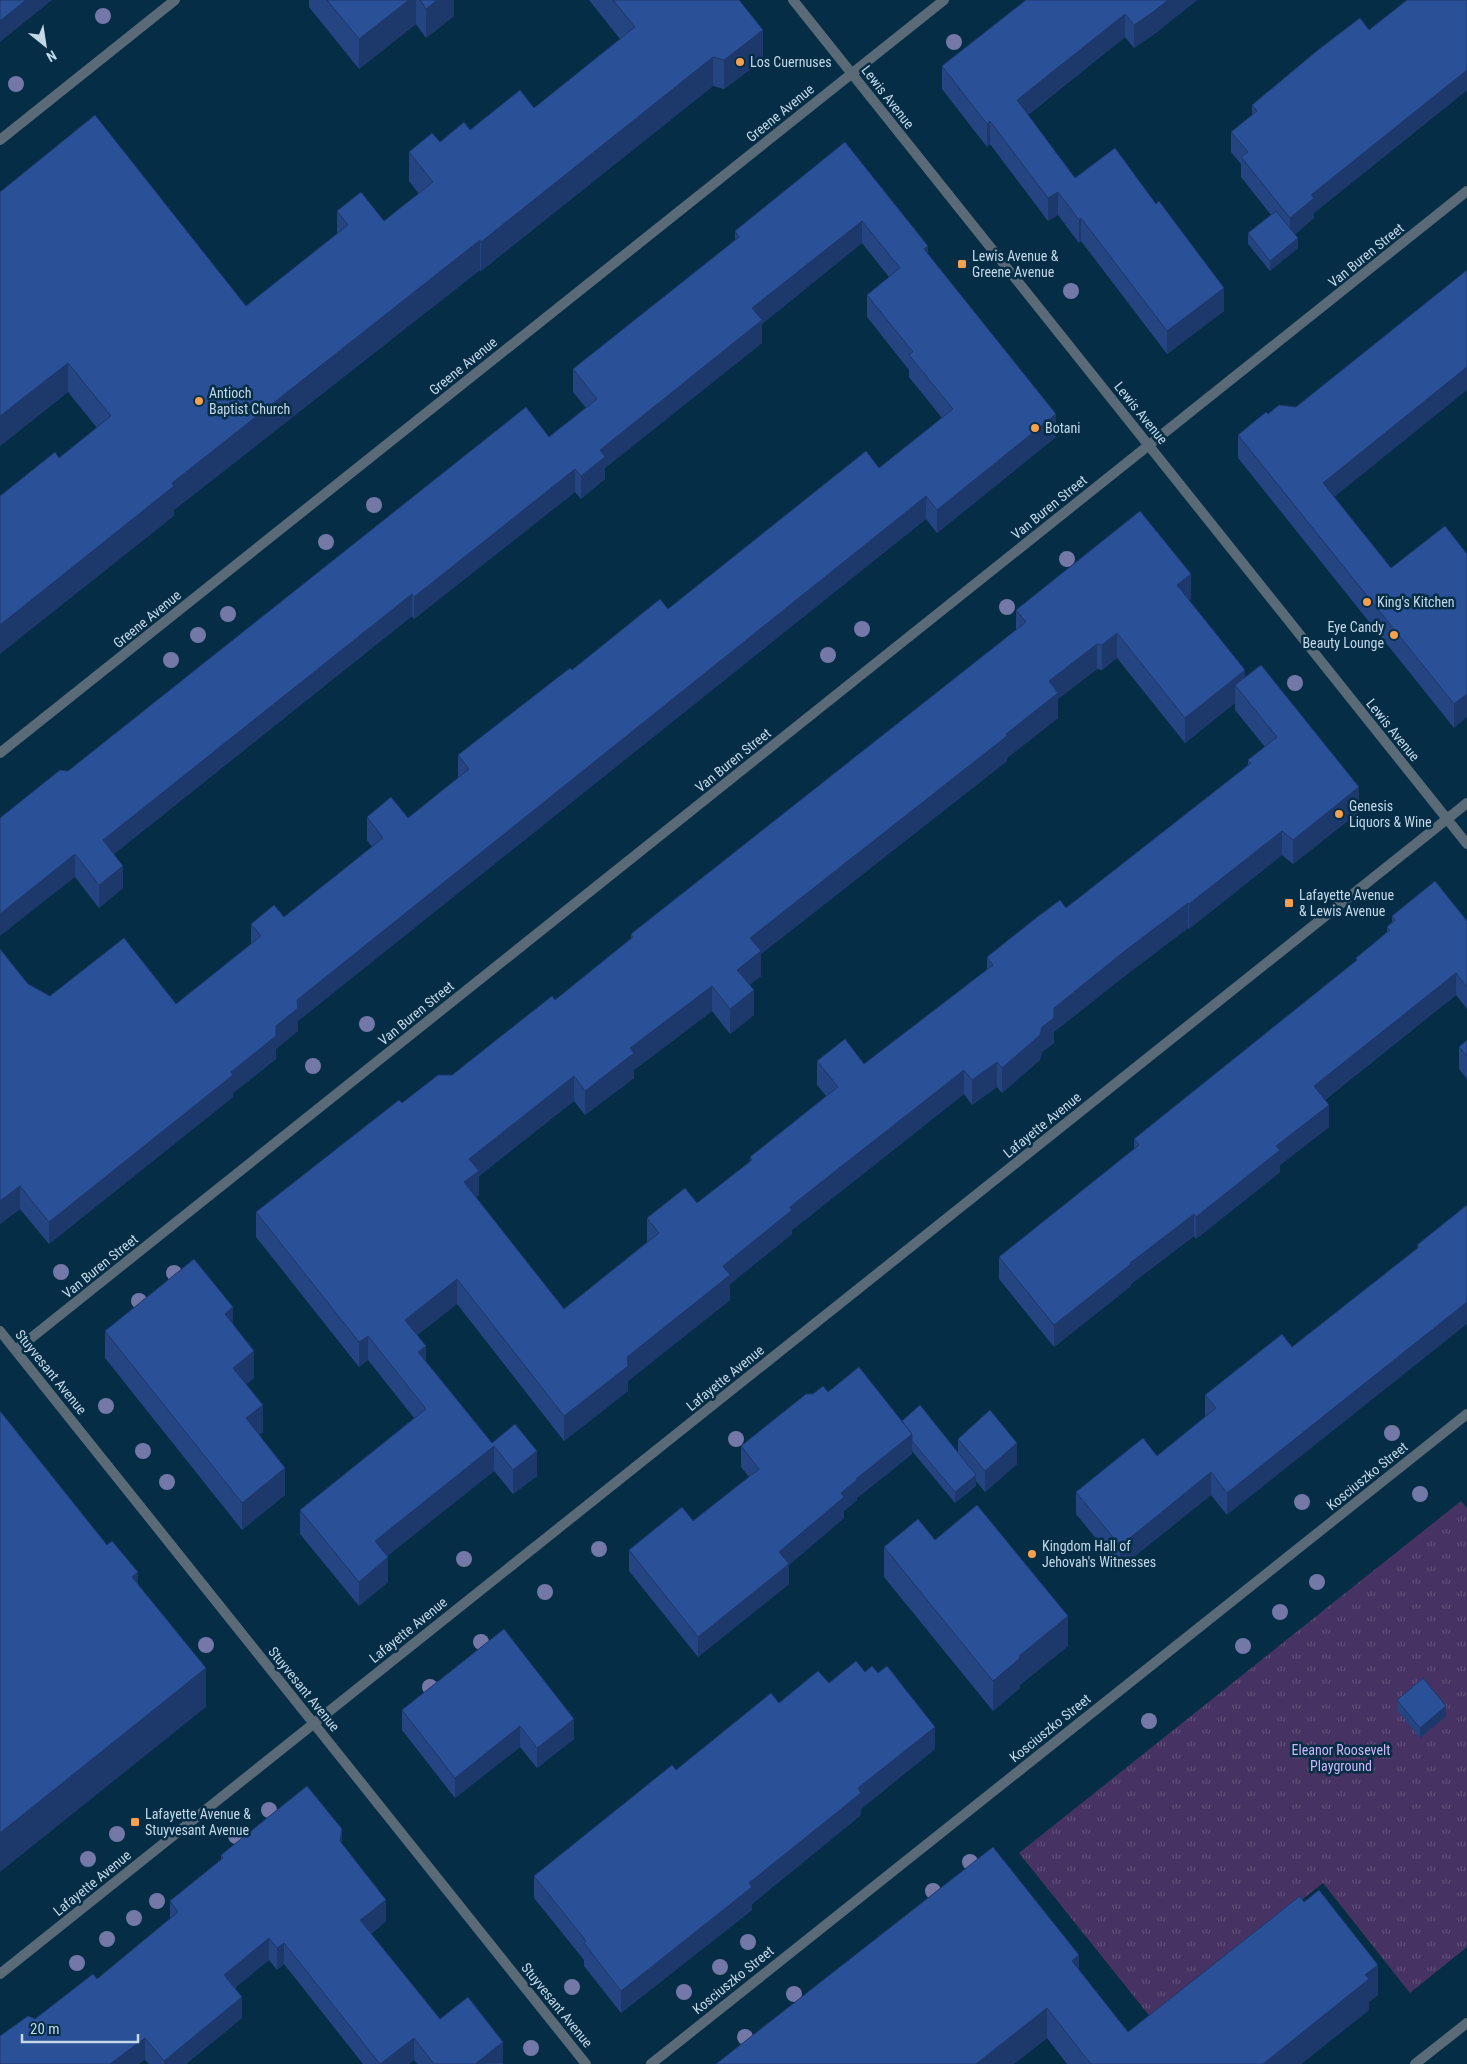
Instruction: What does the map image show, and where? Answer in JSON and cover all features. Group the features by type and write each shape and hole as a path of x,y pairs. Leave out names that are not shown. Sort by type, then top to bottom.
{"street":[{"path":"0,140 175,0"},
{"name":"Lewis Avenue","path":"792,0 1467,844"},
{"name":"Greene Avenue","path":"0,753 944,0"},
{"name":"Van Buren Street","path":"16,1350 1467,191"},
{"name":"Lafayette Avenue","path":"0,1974 1467,803"},
{"name":"Stuyvesant Avenue","path":"0,1330 586,2064"},
{"name":"Kosciuszko Street","path":"651,2064 1467,1414"},
{"path":"1415,2064 1467,2023"}],"green space":[{"name":"Eleanor Roosevelt Playground","path":"1461,1501 1467,1508 1467,1947 1410,1993 1323,1883 1152,2019 1019,1853"}],"building":[{"path":"0,0 26,0 0,21"},
{"path":"327,0 409,0 359,39"},
{"path":"420,0 437,0 426,9"},
{"path":"613,0 739,0 763,30 724,60 713,57 481,242 480,240 172,483 174,486 0,625 0,496 55,452 59,458 111,416 68,363 0,416 0,192 95,115 246,306 348,225 337,211 361,192 384,221 433,182 409,152 432,133 440,142 464,122 470,130 520,90 534,108 635,27"},
{"path":"1026,0 1168,0 1134,25 1125,14 1017,100 1075,178 1115,148 1156,204 1159,201 1224,288 1167,331 1081,218 1079,220 1058,192 1048,198 990,121 987,124 942,66"},
{"path":"1407,0 1467,0 1467,70 1311,195 1314,198 1290,218 1241,157 1248,152 1231,132 1257,111 1252,105 1360,18 1369,30"},
{"path":"845,142 928,246 924,249 1056,414 937,510 926,496 297,1000 298,1008 276,1026 276,1036 231,1072 233,1075 49,1222 20,1186 0,1201 0,949 28,984 50,996 124,938 176,1004 261,936 251,924 274,905 284,917 383,838 367,817 391,797 408,818 469,769 458,755 570,668 572,670 660,599 668,609 866,451 879,468 953,409 909,355 913,352 867,295 900,268 862,221 752,308 762,320 600,450 605,457 581,476 575,469 414,597 412,594 103,840 123,866 99,885 75,854 0,914 0,818 60,770 68,771 526,407 549,437 597,399 573,369 739,237 735,231"},
{"path":"1276,211 1298,238 1270,261 1248,233"},
{"path":"1467,270 1467,367 1323,483 1391,568 1445,526 1467,554 1467,694 1454,704 1238,435 1266,412 1268,414 1279,405 1296,407"},
{"path":"1140,511 1191,574 1177,585 1245,670 1185,718 1117,633 1102,645 1097,644 1049,681 1058,693 1006,734 1007,736 750,938 761,951 737,970 754,990 730,1009 712,986 630,1048 634,1053 585,1091 574,1076 469,1159 479,1171 464,1182 564,1309 659,1233 647,1218 685,1188 697,1203 752,1160 750,1157 838,1087 817,1061 845,1039 864,1064 993,965 987,957 1036,918 1060,900 1066,908 1251,763 1248,760 1277,737 1235,685 1261,665 1359,787 1293,840 1282,831 1189,904 1126,950 1054,1008 1054,1018 1042,1027 1040,1035 1002,1068 997,1062 972,1080 964,1070 820,1183 790,1207 792,1210 723,1266 730,1275 627,1357 628,1366 564,1416 457,1279 405,1320 426,1346 418,1352 492,1443 515,1424 537,1451 513,1470 494,1446 375,1541 388,1557 359,1582 300,1510 426,1409 368,1336 359,1342 256,1212 399,1100 402,1103 438,1075 452,1075 552,996 555,1000 633,937 631,934 1026,622 1016,610"},
{"path":"1435,881 1467,921 1467,987 1456,973 1314,1086 1329,1105 1276,1146 1280,1150 1196,1217 1194,1214 1130,1263 1054,1325 999,1257 1139,1145 1134,1139 1357,960 1356,958 1390,930 1387,927 1395,920 1392,916"},
{"path":"1467,1040 1467,1056 1459,1047"},
{"path":"1467,1205 1467,1302 1227,1493 1211,1472 1120,1546 1076,1492 1143,1438 1157,1456 1216,1408 1205,1395 1282,1334 1292,1347 1419,1247 1417,1245"},
{"path":"194,1259 233,1307 225,1314 254,1351 233,1368 263,1405 246,1418 285,1468 242,1503 105,1331"},
{"path":"859,1367 912,1434 856,1479 841,1493 844,1497 779,1552 789,1564 698,1637 629,1550 682,1507 693,1521 759,1469 741,1446 806,1394 813,1394 823,1386 828,1392"},
{"path":"920,1405 976,1475 955,1492 912,1441 912,1434 902,1421"},
{"path":"990,1410 1017,1443 985,1471 958,1439"},
{"path":"0,1411 107,1545 112,1541 138,1572 132,1577 206,1668 0,1833"},
{"path":"977,1505 1068,1616 1019,1656 1020,1658 993,1681 884,1547 918,1519 935,1540"},
{"path":"504,1629 574,1719 537,1748 520,1726 455,1778 402,1710"},
{"path":"856,1661 865,1672 872,1666 878,1673 887,1666 935,1727 858,1788 861,1793 749,1883 752,1887 621,1991 584,1943 586,1941 534,1876 672,1765 676,1770 771,1693 779,1703 818,1671 829,1683"},
{"path":"1423,1678 1446,1706 1420,1728 1397,1700"},
{"path":"307,1786 342,1829 340,1841 386,1900 360,1920 440,2019 468,1997 503,2042 475,2064 434,2064 414,2038 380,2064 284,1943 277,1948 269,1938 224,1975 242,1997 164,2061 145,2038 110,2064 0,2064 0,2036 28,2016 35,2019 93,1974 97,1979 178,1912 170,1901 223,1858 221,1855"},
{"path":"993,1847 1079,1955 1072,1961 1128,2032 1300,1896 1304,1902 1319,1890 1378,1965 1365,1975 1369,1979 1263,2064 1089,2064 1047,2008 976,2064 716,2064"}],"place":[{"name":"Los Cuernuses","path":"740,62"},
{"name":"Lewis Avenue & Greene Avenue","path":"962,264"},
{"name":"Antioch Baptist Church","path":"199,401"},
{"name":"Botani","path":"1035,428"},
{"name":"King's Kitchen","path":"1367,602"},
{"name":"Eye Candy Beauty Lounge","path":"1394,635"},
{"name":"Genesis Liquors & Wine","path":"1339,814"},
{"name":"Lafayette Avenue & Lewis Avenue","path":"1289,903"},
{"name":"Kingdom Hall of Jehovah's Witnesses","path":"1032,1554"},
{"name":"Lafayette Avenue & Stuyvesant Avenue","path":"135,1822"}]}
